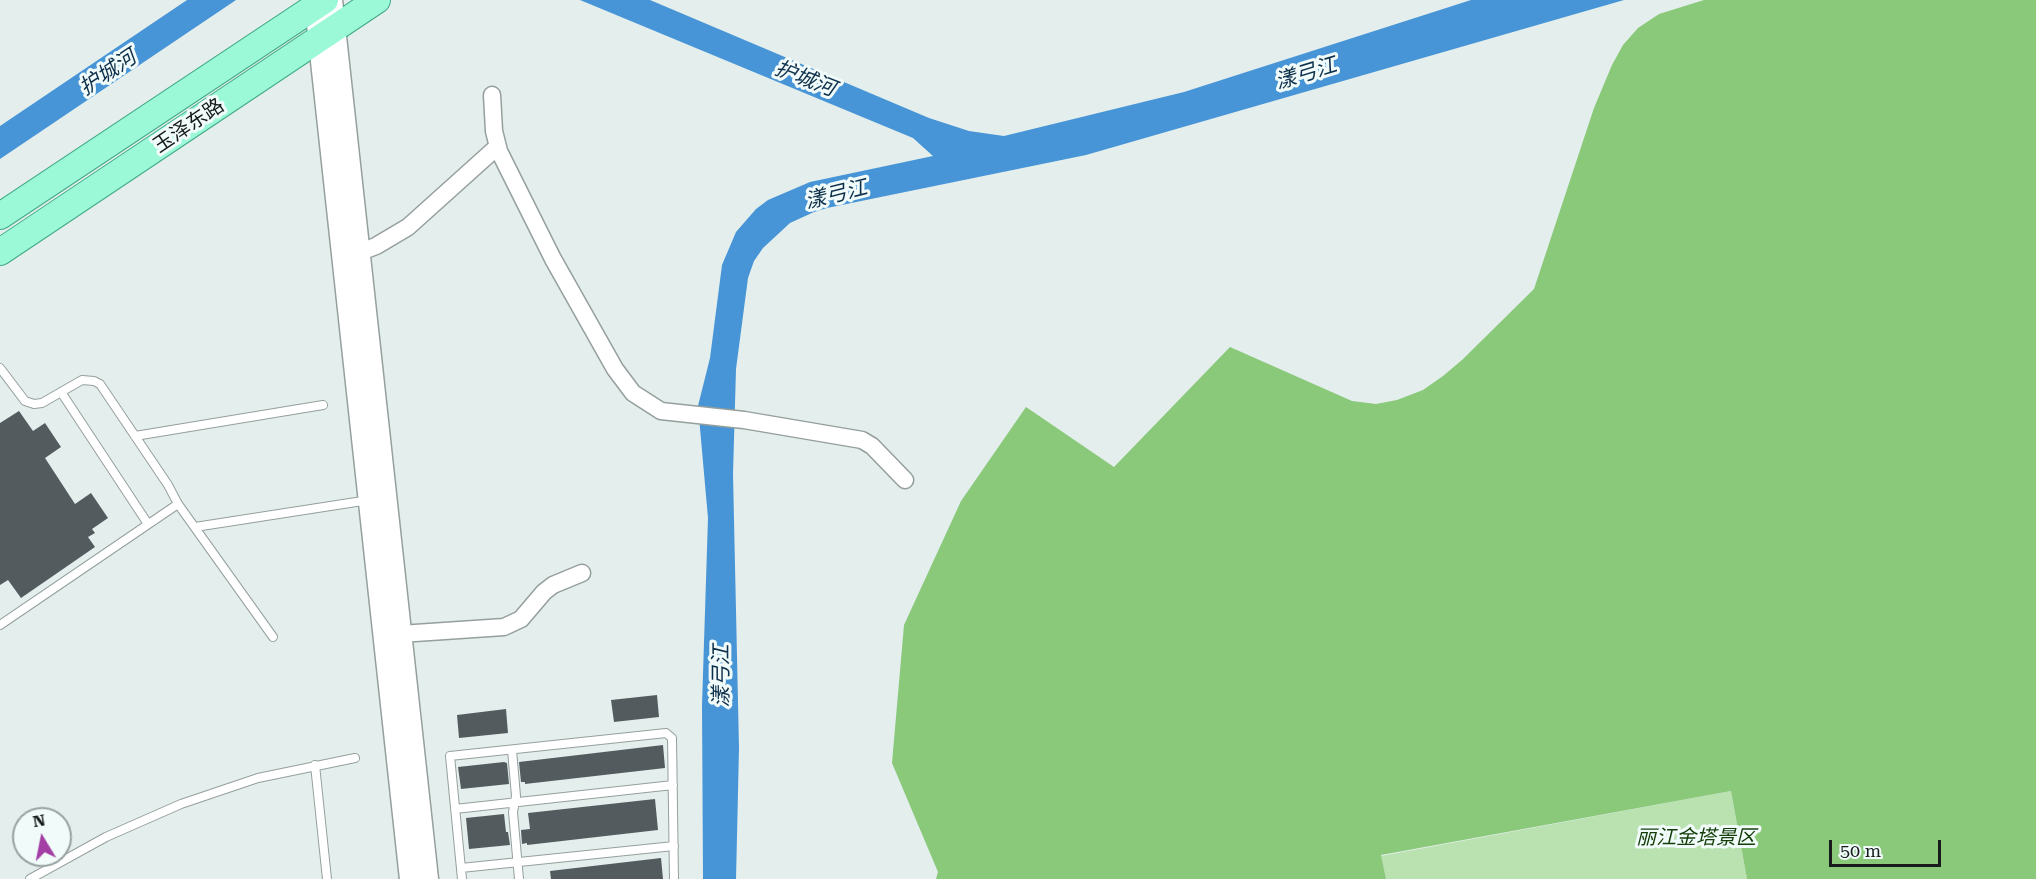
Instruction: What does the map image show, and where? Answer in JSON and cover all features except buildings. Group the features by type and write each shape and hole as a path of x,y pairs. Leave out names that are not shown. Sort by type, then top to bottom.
{"main road":[{"name":"玉泽东路","path":"0,252 377,0"},
{"name":"玉泽东路","path":"0,216 324,2"}],"street":[{"path":"324,2 369,500 411,879"},
{"path":"327,34 358,253 427,879"},
{"path":"492,95 497,147 553,259 623,382 644,402 661,411 744,420 862,440 872,446 905,480"},
{"path":"358,253 385,241 408,226 497,147"},
{"path":"400,634 504,627 521,619 553,585 582,573"}],"lane":[{"path":"0,368 25,401 30,403 42,403 82,380 88,379 100,384 168,485 178,504 273,637"},
{"path":"61,392 148,524"},
{"path":"135,436 323,405"},
{"path":"195,528 369,500"},
{"path":"0,625 178,504"},
{"path":"462,879 450,756 666,733 672,738 674,879"},
{"path":"512,750 516,796 513,812 519,879"},
{"path":"30,879 106,837 181,804 258,778 355,758"},
{"path":"315,765 327,879"},
{"path":"455,809 673,785"},
{"path":"461,868 674,846"}],"green space":[{"path":"1704,0 2036,0 2036,879 1747,879 1731,791 1381,855 1386,879 936,879 938,872 892,763 904,625 961,501 1026,407 1114,467 1230,347 1352,401 1376,404 1397,400 1423,390 1462,360 1534,289 1594,108 1623,45 1638,28 1659,14"},
{"name":"丽江金塔景区","path":"1731,791 1747,879 1386,879 1381,856"}],"water":[{"name":"护城河","path":"187,0 236,0 0,159 0,126"},
{"path":"580,0 650,0 929,118 969,131 1004,136 1184,92 1471,0 1624,0 1086,155 827,208 790,223 763,248 754,261 748,278 736,369 733,474 739,748 736,879 703,879 702,705 708,518 698,406 710,358 722,265 736,232 756,209 768,200 810,182 933,156 913,138"}],"water label":[{"name":"漾弓江","path":"1306,74"},
{"name":"漾弓江","path":"836,195"},
{"name":"漾弓江","path":"722,676"}]}
